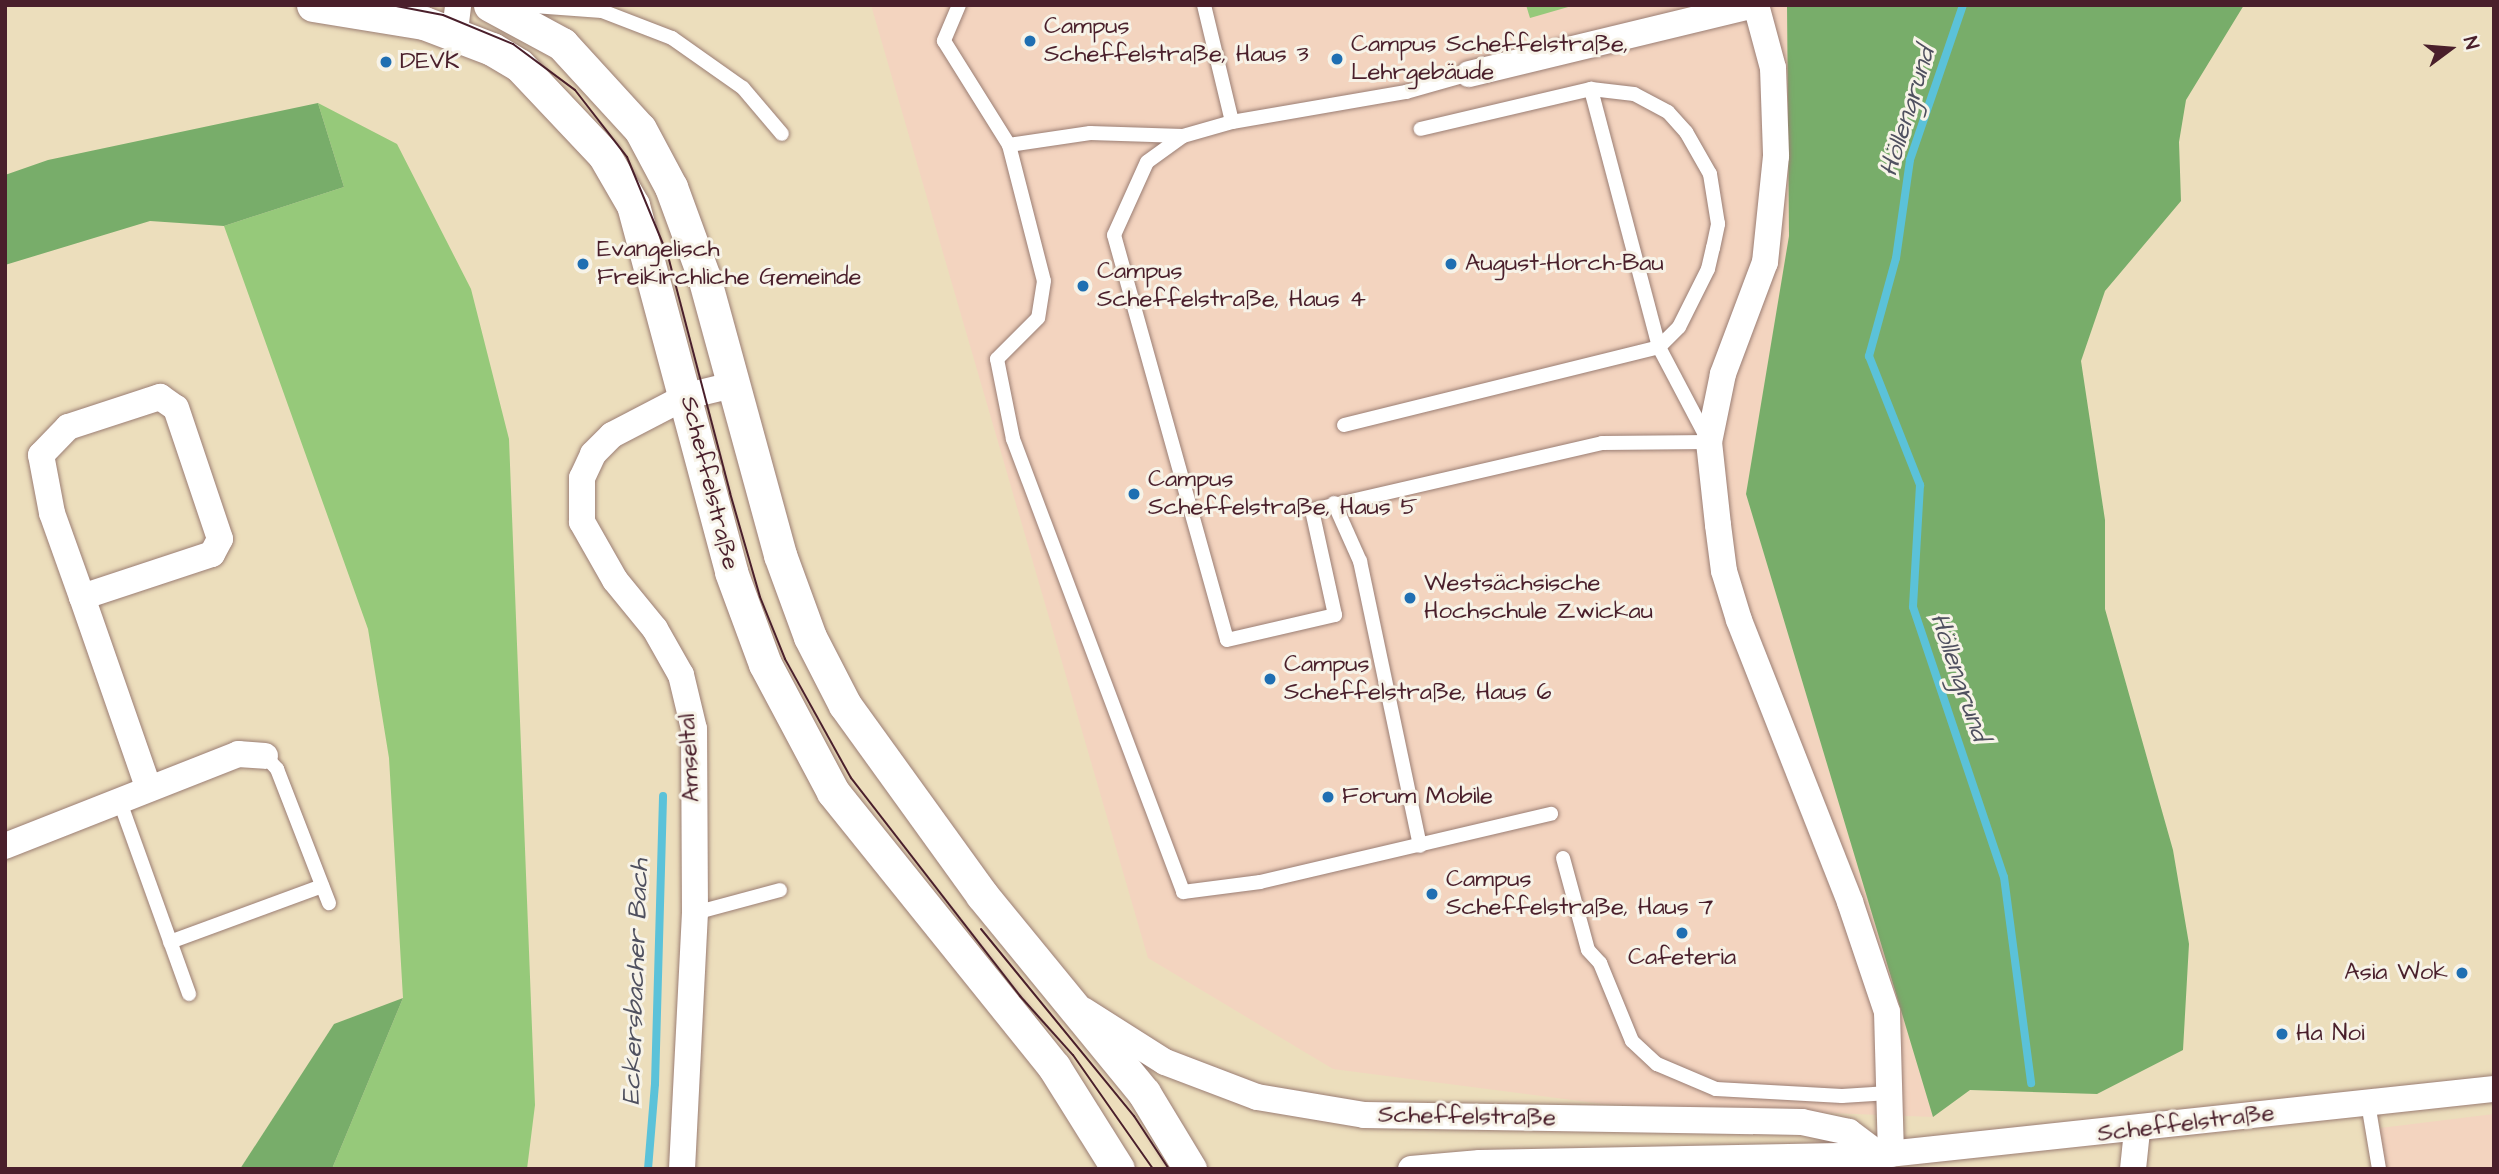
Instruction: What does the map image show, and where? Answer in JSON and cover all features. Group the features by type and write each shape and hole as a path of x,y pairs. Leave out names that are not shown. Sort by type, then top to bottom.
{"street":[{"name":"Scheffelstraße","path":"313,5 457,18 519,65 604,155 633,205 687,396 731,572 765,664 833,792 1054,1068 1118,1169"},
{"name":"Scheffelstraße","path":"490,5 521,19 562,44 639,129 671,187 704,277 780,555 810,637 845,705 879,758 982,895 1072,1002 1143,1093 1188,1164"},
{"path":"1469,74 1755,5 1773,68 1776,156 1765,262 1723,374 1709,442 1724,571 1739,620 1850,902 1888,1012 1889,1093 1885,1155"},
{"name":"Amseltal","path":"682,1169 695,913 694,729 681,675 655,629 615,580 582,522 582,478 593,454 612,435 687,396 732,385"},
{"path":"82,597 212,554 220,539 176,408 160,397 68,427 41,455 52,513 148,786"},
{"path":"5,846 120,802 148,786 238,754 265,756"},
{"name":"Scheffelstraße","path":"1072,1002 1166,1062 1257,1097 1364,1115 1802,1122 1849,1132 1885,1155"},
{"name":"Scheffelstraße","path":"1411,1169 1885,1155 2137,1130 2494,1089"},
{"path":"2133,1169 2137,1130"}],"lane":[{"path":"959,5 944,41 1009,145 1044,281 1038,318 997,359 1013,439 1183,891 1260,882 1551,814"},
{"path":"1204,5 1232,122"},
{"path":"521,19 534,6 602,11 672,38 743,88 782,134"},
{"path":"1009,145 1090,133 1182,136 1232,122 1406,92 1469,74"},
{"path":"1182,136 1147,162 1114,235 1227,640 1335,615 1312,510 1602,443 1709,442 1659,347 1591,89"},
{"path":"1344,425 1659,347 1679,327 1708,269 1718,224 1710,174 1686,132 1668,112 1634,94 1591,89 1421,129"},
{"path":"1334,503 1360,561 1420,846"},
{"path":"265,756 277,769 329,903"},
{"path":"120,802 189,994"},
{"path":"1563,858 1588,950 1600,963 1632,1041 1657,1063 1716,1089 1842,1096 1889,1093"},
{"path":"170,942 322,887"},
{"path":"695,913 780,890"},
{"path":"2368,1104 2379,1169"}],"shaded area":[{"name":"Westsächsische Hochschule Zwickau","path":"871,5 1787,5 1789,236 1746,494 1933,1117 1603,1104 1333,1069 1148,958"},
{"path":"2494,1114 2494,1169 2379,1169 2372,1129"}],"green space":[{"path":"1526,5 1575,5 1530,18"},
{"path":"1787,5 2244,5 2186,100 2179,142 2181,201 2105,291 2081,361 2105,520 2105,609 2173,850 2189,944 2183,1050 2097,1094 1970,1090 1933,1117 1746,494 1789,236"},
{"path":"318,103 397,144 471,289 509,439 535,1105 527,1169 332,1169 403,998 389,758 368,629 224,226 344,187"},
{"path":"318,103 344,187 224,226 150,221 5,265 5,175 48,160"},
{"path":"403,998 332,1169 240,1169 334,1024"}],"waterway":[{"name":"Höllengrund","path":"1963,5 1910,160 1896,258 1869,356 1920,485 1913,607 2004,877 2031,1083"},
{"name":"Eckersbacher Bach","path":"648,1169 655,1084 663,796"}],"tram line":[{"path":"391,5 443,15 513,44 575,90 627,157 668,256 760,597 785,659 851,778 1020,996 1073,1055 1153,1169"},
{"path":"981,929 1134,1116 1169,1169"}],"place":[{"name":"Campus Scheffelstraße, Haus 3","path":"1030,41"},
{"name":"Campus Scheffelstraße, Lehrgebäude","path":"1337,59"},
{"name":"DEVK","path":"386,62"},
{"name":"Evangelisch Freikirchliche Gemeinde","path":"583,264"},
{"name":"August-Horch-Bau","path":"1451,264"},
{"name":"Campus Scheffelstraße, Haus 4","path":"1083,286"},
{"name":"Campus Scheffelstraße, Haus 5","path":"1134,494"},
{"name":"Westsächsische Hochschule Zwickau","path":"1410,598"},
{"name":"Campus Scheffelstraße, Haus 6","path":"1270,679"},
{"name":"Forum Mobile","path":"1328,797"},
{"name":"Campus Scheffelstraße, Haus 7","path":"1432,894"},
{"name":"Cafeteria","path":"1682,933"},
{"name":"Asia Wok","path":"2462,973"},
{"name":"Ha Noi","path":"2282,1034"}]}
